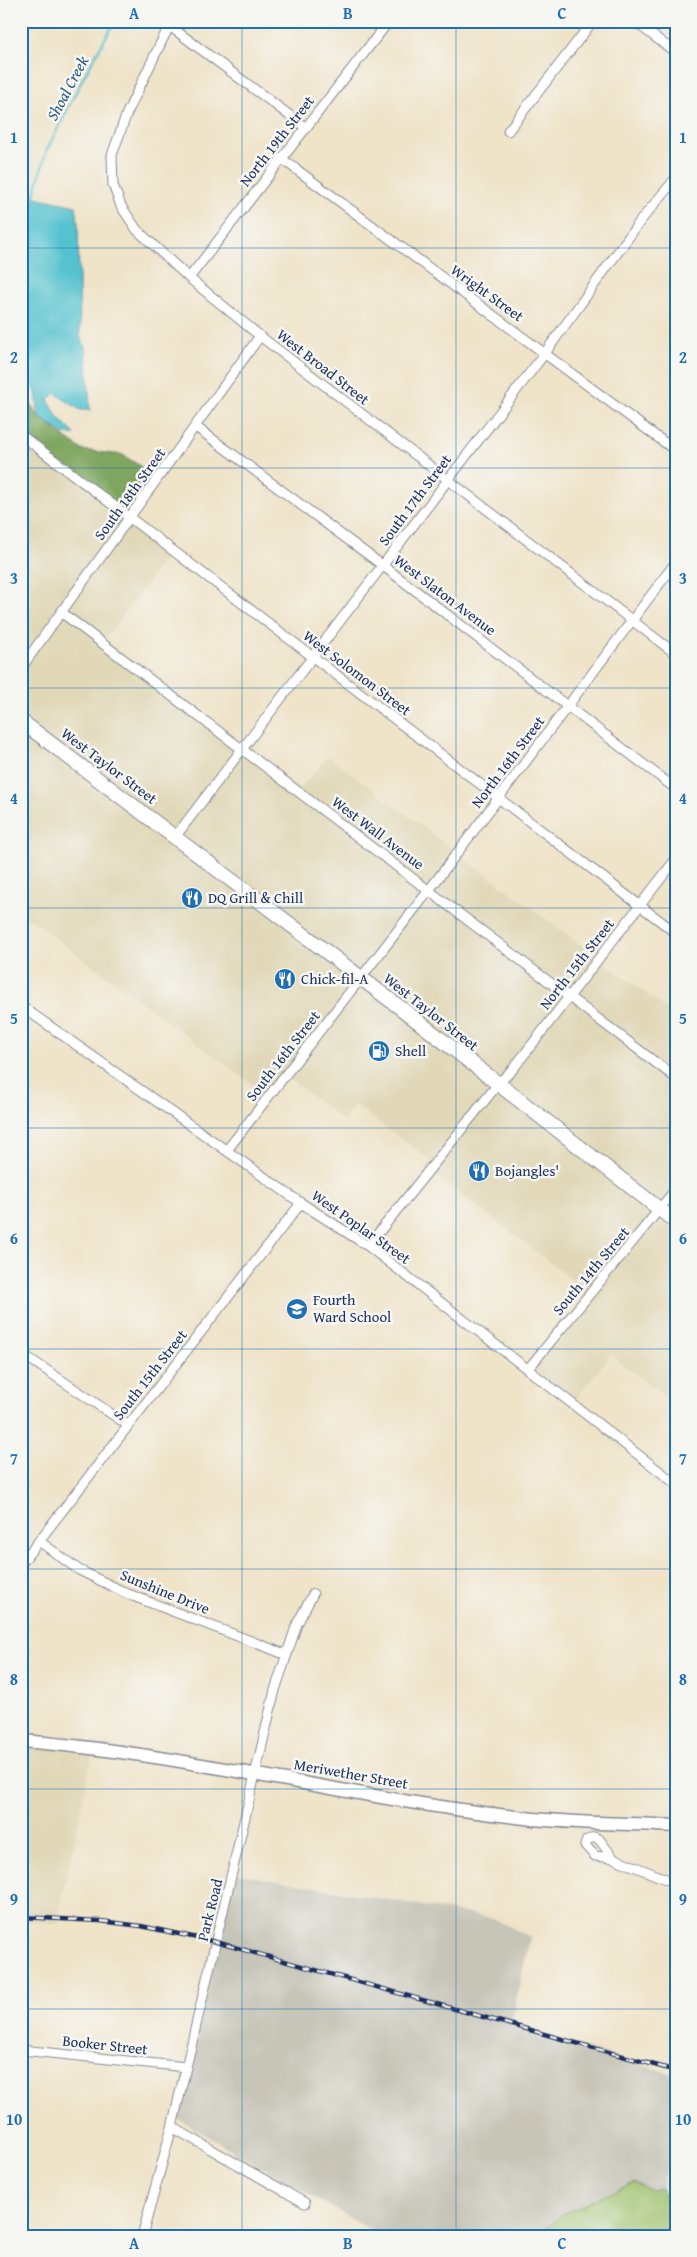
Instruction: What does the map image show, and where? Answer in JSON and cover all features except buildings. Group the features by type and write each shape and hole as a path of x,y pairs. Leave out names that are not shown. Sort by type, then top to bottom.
{"main road":[{"name":"West Taylor Street","path":"21,720 362,979 676,1222"}],"street":[{"name":"North 19th Street","path":"189,278 388,21"},
{"path":"508,132 593,21"},
{"path":"634,21 676,53"},
{"path":"166,23 305,127"},
{"name":"West Broad Street","path":"166,23 127,113 112,156 113,185 121,206 137,230 189,278 260,336 676,654"},
{"name":"Wright Street","path":"281,158 676,451"},
{"name":"South 17th Street","path":"175,837 545,352 641,220 676,178"},
{"name":"South 18th Street","path":"21,668 260,336"},
{"name":"West Slaton Avenue","path":"196,427 382,565 676,789"},
{"name":"West Solomon Street","path":"21,435 676,932"},
{"name":"North 16th Street","path":"362,979 676,562"},
{"name":"West Wall Avenue","path":"61,612 430,889 676,1078"},
{"name":"North 15th Street","path":"498,1084 570,996 676,859"},
{"name":"South 16th Street","path":"227,1150 362,979"},
{"name":"West Poplar Street","path":"21,1006 301,1203 368,1246 676,1484"},
{"path":"368,1246 498,1084"},
{"name":"South 14th Street","path":"528,1369 676,1189"},
{"name":"South 15th Street","path":"21,1564 301,1203"},
{"path":"21,1353 128,1425"},
{"name":"Sunshine Drive","path":"39,1541 79,1570 128,1594 287,1655"},
{"name":"Park Road","path":"142,2236 172,2127 270,1714 297,1624 313,1594"},
{"name":"Meriwether Street","path":"21,1741 72,1744 156,1756 366,1794 525,1818 676,1826"},
{"path":"613,1858 676,1883"},
{"name":"Booker Street","path":"21,2050 186,2067"},
{"path":"172,2127 305,2203"}],"shaded area":[{"path":"21,437 171,551 104,641 299,790 328,756 676,1016 676,1405 611,1355 573,1402 531,1367 589,1292 426,1168 431,1161 355,1105 343,1121 286,1076 269,1097 21,912"},
{"path":"21,1742 94,1747 57,1923 21,1922"},
{"path":"233,1873 493,1918 530,1937 511,2026 676,2075 676,2132 661,2193 562,2214 535,2236 381,2236 178,2119"}],"green space":[{"path":"21,370 27,372 26,395 39,417 82,450 123,455 140,466 152,486 129,517 21,435"},
{"path":"633,2183 652,2190 663,2189 663,2194 676,2199 676,2236 535,2236 562,2214"}],"water":[{"path":"21,194 76,206 78,222 80,336 86,350 90,410 80,410 55,393 48,400 57,416 75,434 64,434 39,417 36,392 21,361"}],"waterway":[{"name":"Shoal Creek","path":"34,196 46,152 84,76 115,21"}],"railway":[{"path":"21,1917 100,1921 141,1926 216,1942 676,2071"}],"place":[{"name":"DQ Grill & Chill","path":"192,898"},
{"name":"Chick-fil-A","path":"285,979"},
{"name":"Shell","path":"379,1051"},
{"name":"Bojangles'","path":"479,1171"},
{"name":"Fourth Ward School","path":"297,1309"}]}
